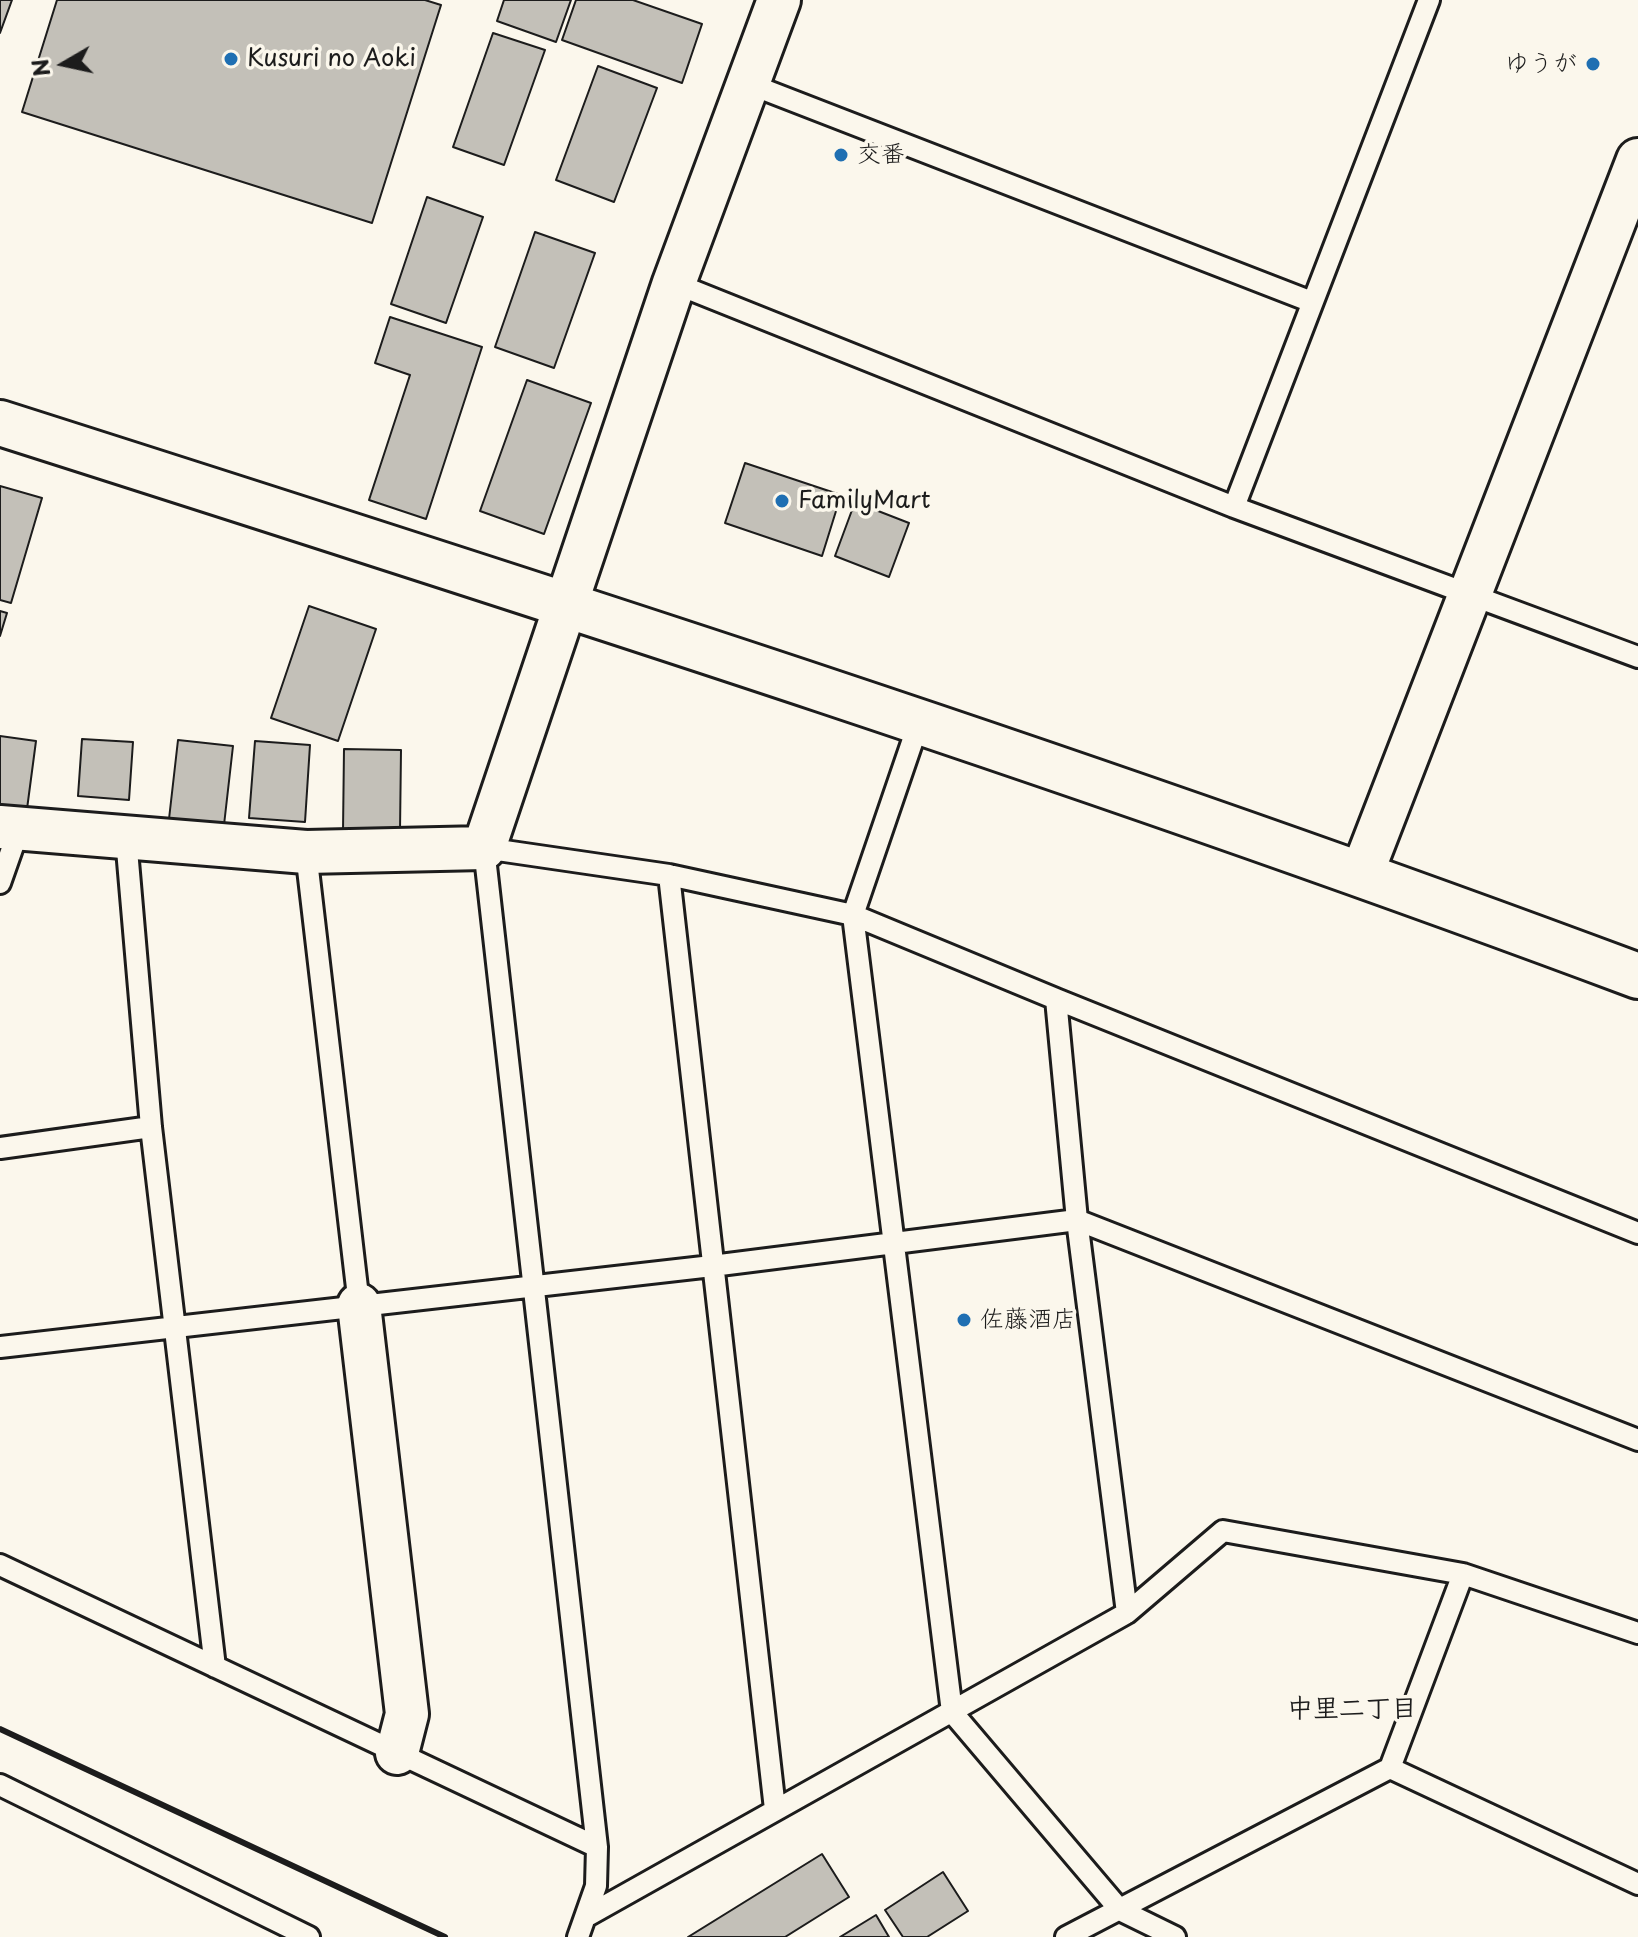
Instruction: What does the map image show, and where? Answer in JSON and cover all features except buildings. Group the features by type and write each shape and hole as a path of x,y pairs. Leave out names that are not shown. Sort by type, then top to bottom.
{"street":[{"path":"10,828 306,852 484,848 569,604 674,283 779,0"},
{"path":"1362,873 1638,160"},
{"path":"0,423 569,604 919,722 1362,873 1638,976"},
{"path":"359,1305 407,1714 397,1753"}],"lane":[{"path":"1234,507 1429,0"},
{"path":"747,83 1312,302"},
{"path":"674,283 1234,507 1638,657"},
{"path":"919,722 853,915 952,1712 1120,1910 1175,1937"},
{"path":"0,883 10,828"},
{"path":"126,838 151,1127 215,1667"},
{"path":"578,1937 589,1915 596,1886 597,1847 484,848 669,875 853,915 1638,1233"},
{"path":"306,852 359,1305"},
{"path":"669,875 775,1809"},
{"path":"1056,999 1077,1220 1127,1613"},
{"path":"0,1148 151,1127"},
{"path":"0,1347 536,1287 1077,1220 1638,1440"},
{"path":"589,1915 1127,1613 1223,1531 1463,1574 1638,1633"},
{"path":"0,1565 597,1847"},
{"path":"1066,1937 1390,1768 1463,1574"},
{"path":"1390,1768 1638,1884"},
{"path":"0,1785 309,1937"}],"railway":[{"path":"0,1729 445,1937"}],"place":[{"name":"Kusuri no Aoki","path":"231,59"},
{"name":"ゆうが","path":"1593,64"},
{"name":"交番","path":"841,155"},
{"name":"FamilyMart","path":"782,501"},
{"name":"佐藤酒店","path":"964,1320"}],"district":[{"name":"中里二丁目","path":"1352,1710"}]}
